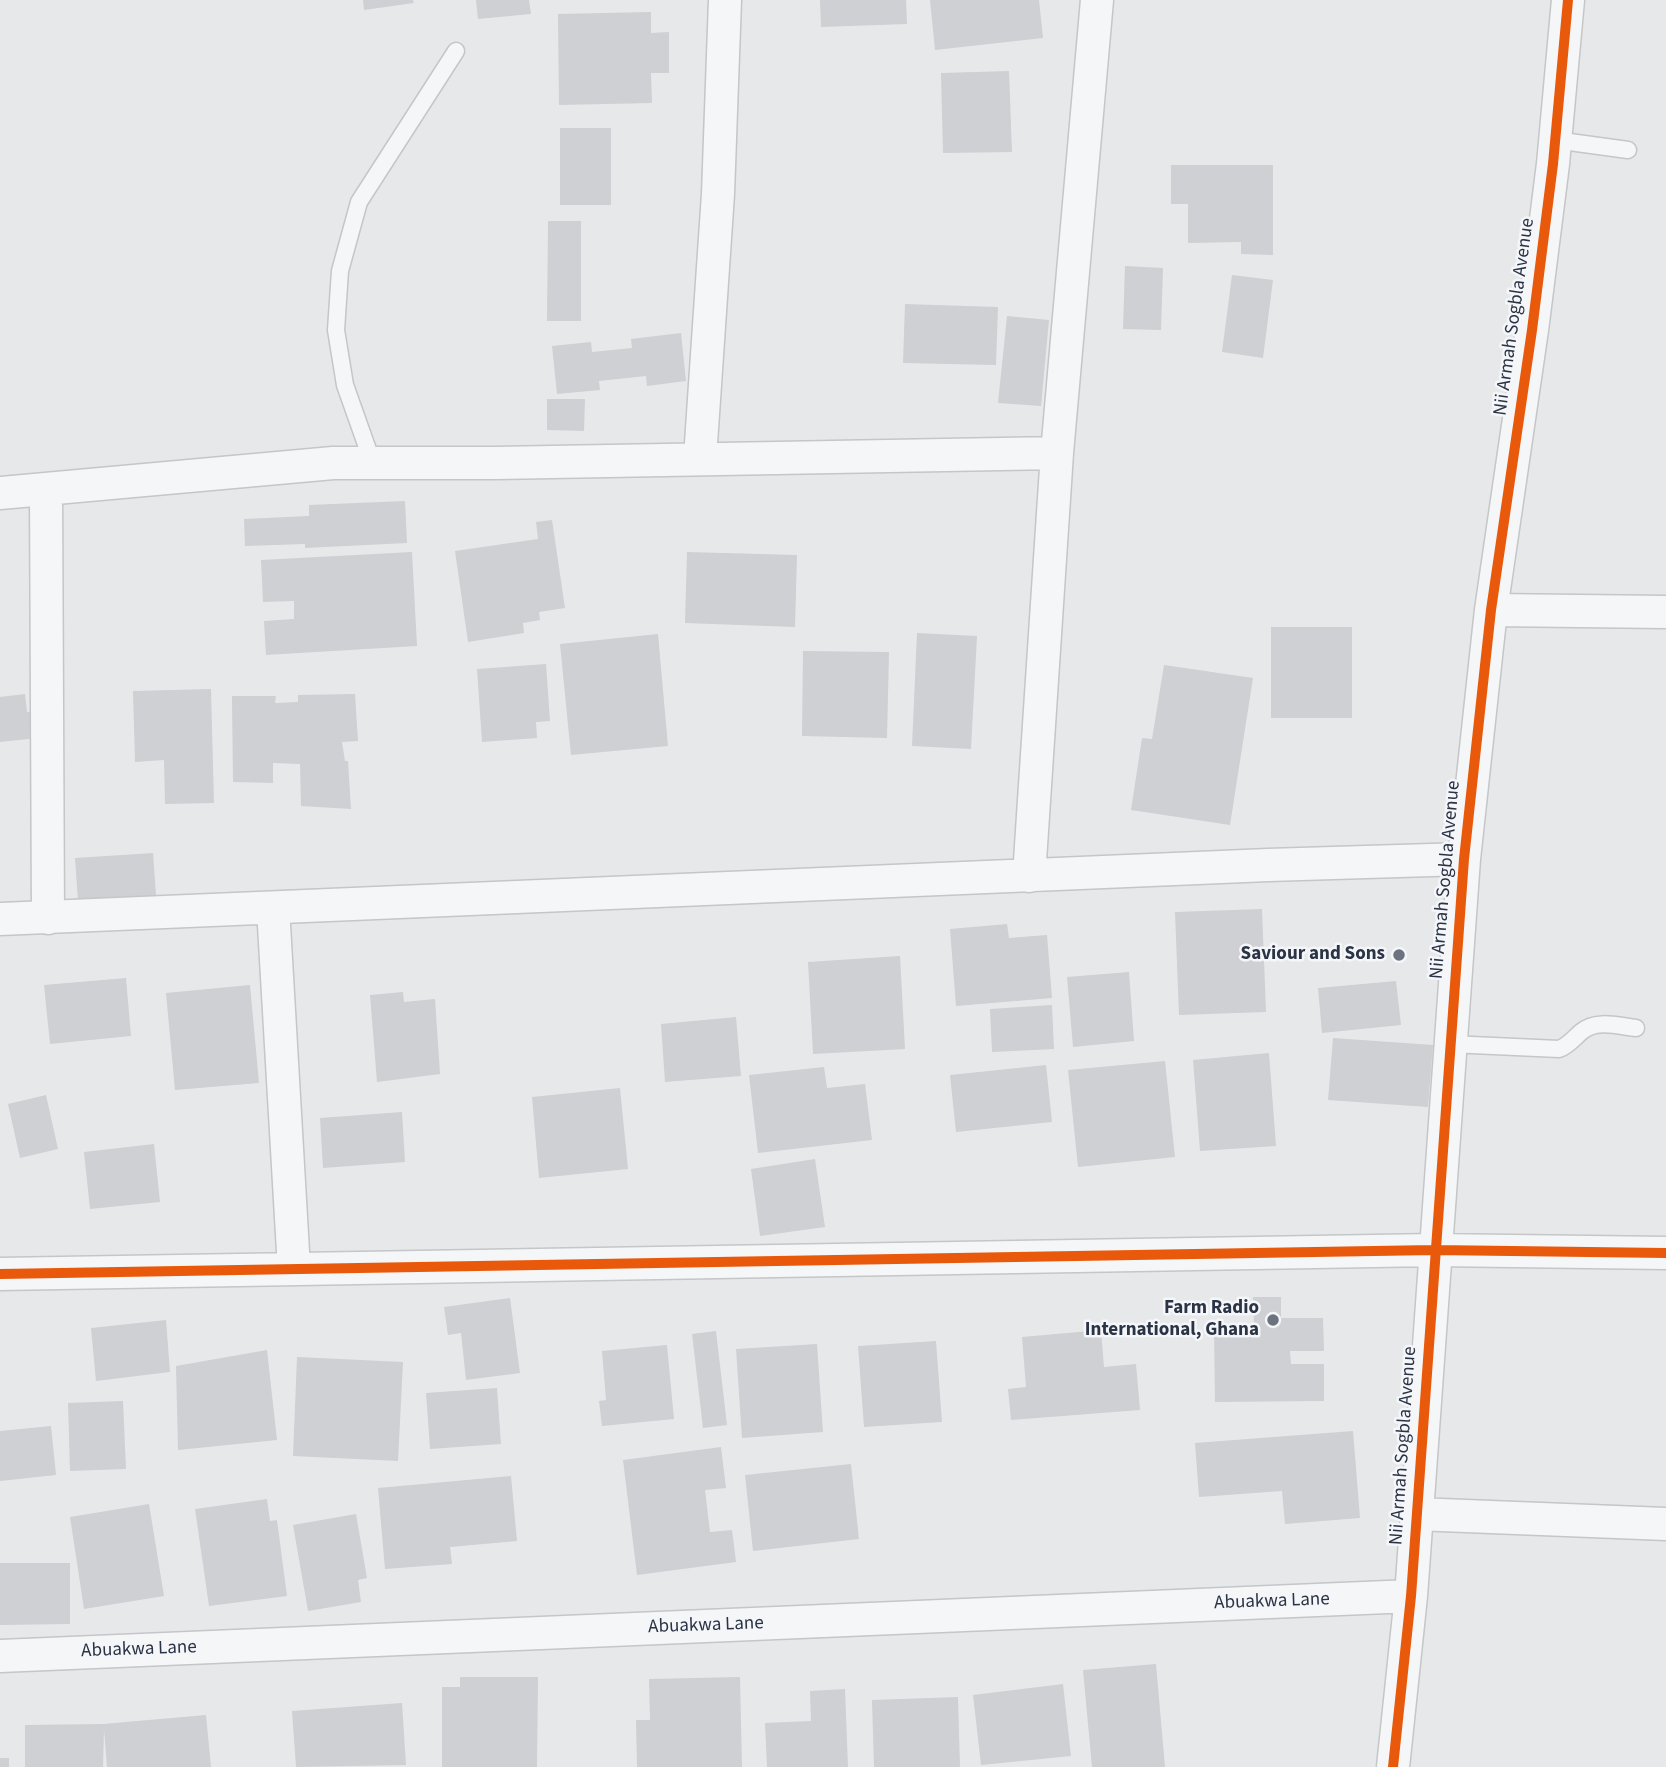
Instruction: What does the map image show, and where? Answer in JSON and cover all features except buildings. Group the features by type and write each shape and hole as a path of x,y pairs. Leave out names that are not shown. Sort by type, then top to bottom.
{"street":[{"path":"700,458 718,194 725,0"},
{"path":"1030,876 1057,453 1097,0"},
{"name":"Nii Armah Sogbla Avenue","path":"1393,1767 1411,1596 1464,859 1491,610 1532,330 1555,140 1568,0"},
{"path":"0,494 334,463 1057,453"},
{"path":"46,491 48,918"},
{"path":"1491,610 1666,612"},
{"path":"0,919 1464,859"},
{"path":"273,908 294,1269"},
{"path":"0,1274 1434,1250 1666,1253"},
{"path":"1416,1514 1666,1524"},
{"name":"Abuakwa Lane","path":"0,1656 1411,1596"}],"lane":[{"path":"373,464 345,385 336,330 340,271 359,201 456,51"},
{"path":"1555,140 1628,150"},
{"path":"1450,1044 1559,1049 1591,1025 1636,1028"}],"cycle path":[{"path":"1393,1767 1411,1596 1464,859 1491,610 1553,164 1568,0"},
{"path":"0,1274 1434,1250 1666,1253"}],"place":[{"name":"Saviour and Sons","path":"1399,955"},
{"name":"Farm Radio International, Ghana","path":"1273,1320"}]}
